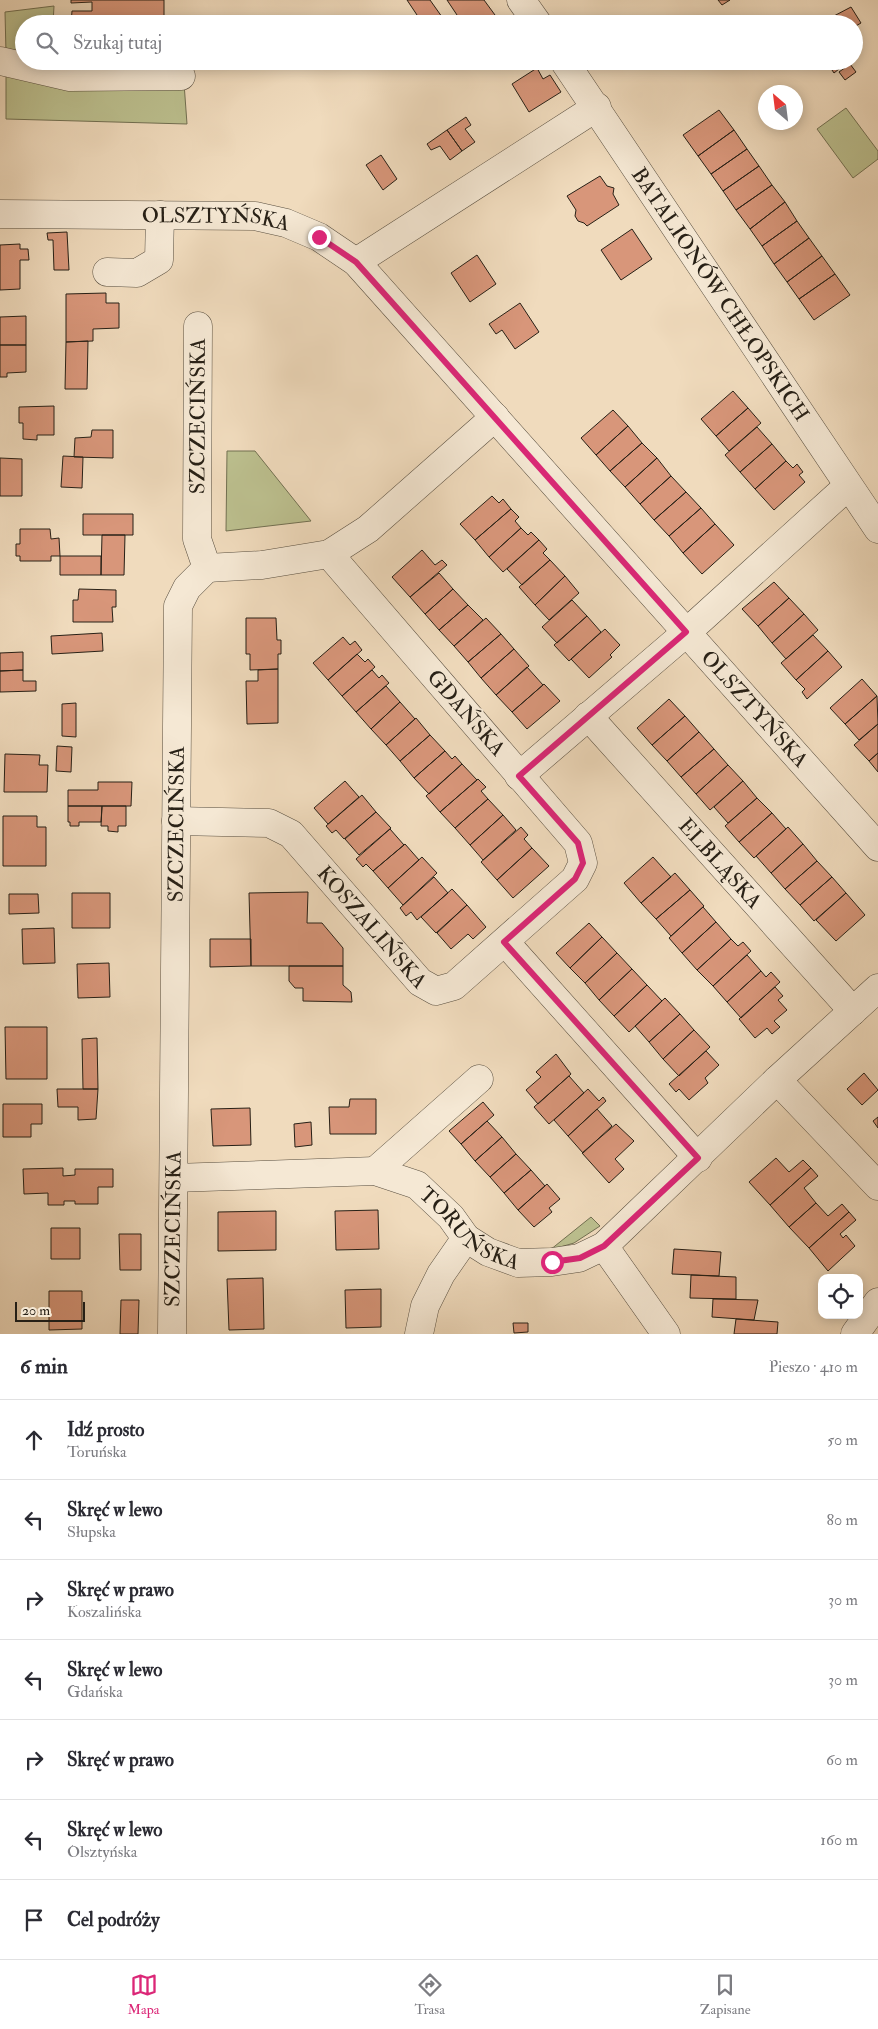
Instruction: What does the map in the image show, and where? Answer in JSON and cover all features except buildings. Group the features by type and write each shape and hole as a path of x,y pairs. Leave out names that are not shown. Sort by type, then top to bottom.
{"street":[{"path":"521,0 532,15"},
{"path":"0,61 15,64"},
{"path":"39,70 70,77 181,76"},
{"name":"BATALIONÓW CHŁOPSKICH","path":"570,70 878,528"},
{"path":"356,262 597,107"},
{"name":"OLSZTYŃSKA","path":"0,214 255,216 286,223 319,237 356,262 878,847"},
{"path":"108,272 137,273 160,260 160,215"},
{"name":"SZCZECIŃSKA","path":"172,1334 178,606 187,588 207,568 197,539 198,326"},
{"path":"207,568 271,564 329,554 368,529 496,417"},
{"path":"519,776 686,632 848,486"},
{"name":"GDAŃSKA","path":"329,554 578,843 583,863 575,879"},
{"name":"ELBLĄSKA","path":"588,716 853,1011"},
{"name":"KOSZALIŃSKA","path":"176,821 269,823 291,834 420,982 436,991 454,986 575,879"},
{"path":"504,942 698,1158"},
{"name":"TORUŃSKA","path":"174,1178 375,1171 417,1185 450,1217 466,1238 488,1252 518,1263 552,1262 580,1258 604,1246 698,1158 777,1080 878,988"},
{"path":"375,1171 479,1079"},
{"path":"777,1080 878,1186"},
{"path":"419,1334 425,1306 441,1274 466,1238"},
{"path":"604,1246 666,1334"},
{"path":"856,1334 878,1302"}],"green space":[{"path":"54,6 54,15 15,15 15,55 6,53 5,12"},
{"path":"6,68 184,83 187,124 6,119"},
{"path":"846,108 878,151 878,159 853,178 817,129"},
{"path":"227,451 255,451 311,521 226,531"},
{"path":"591,1217 600,1226 574,1243 550,1250"}],"route":[{"path":"319,237 356,262 686,632 519,776 578,843 583,863 575,879 504,942 698,1158 604,1246 580,1258 552,1262"}]}
